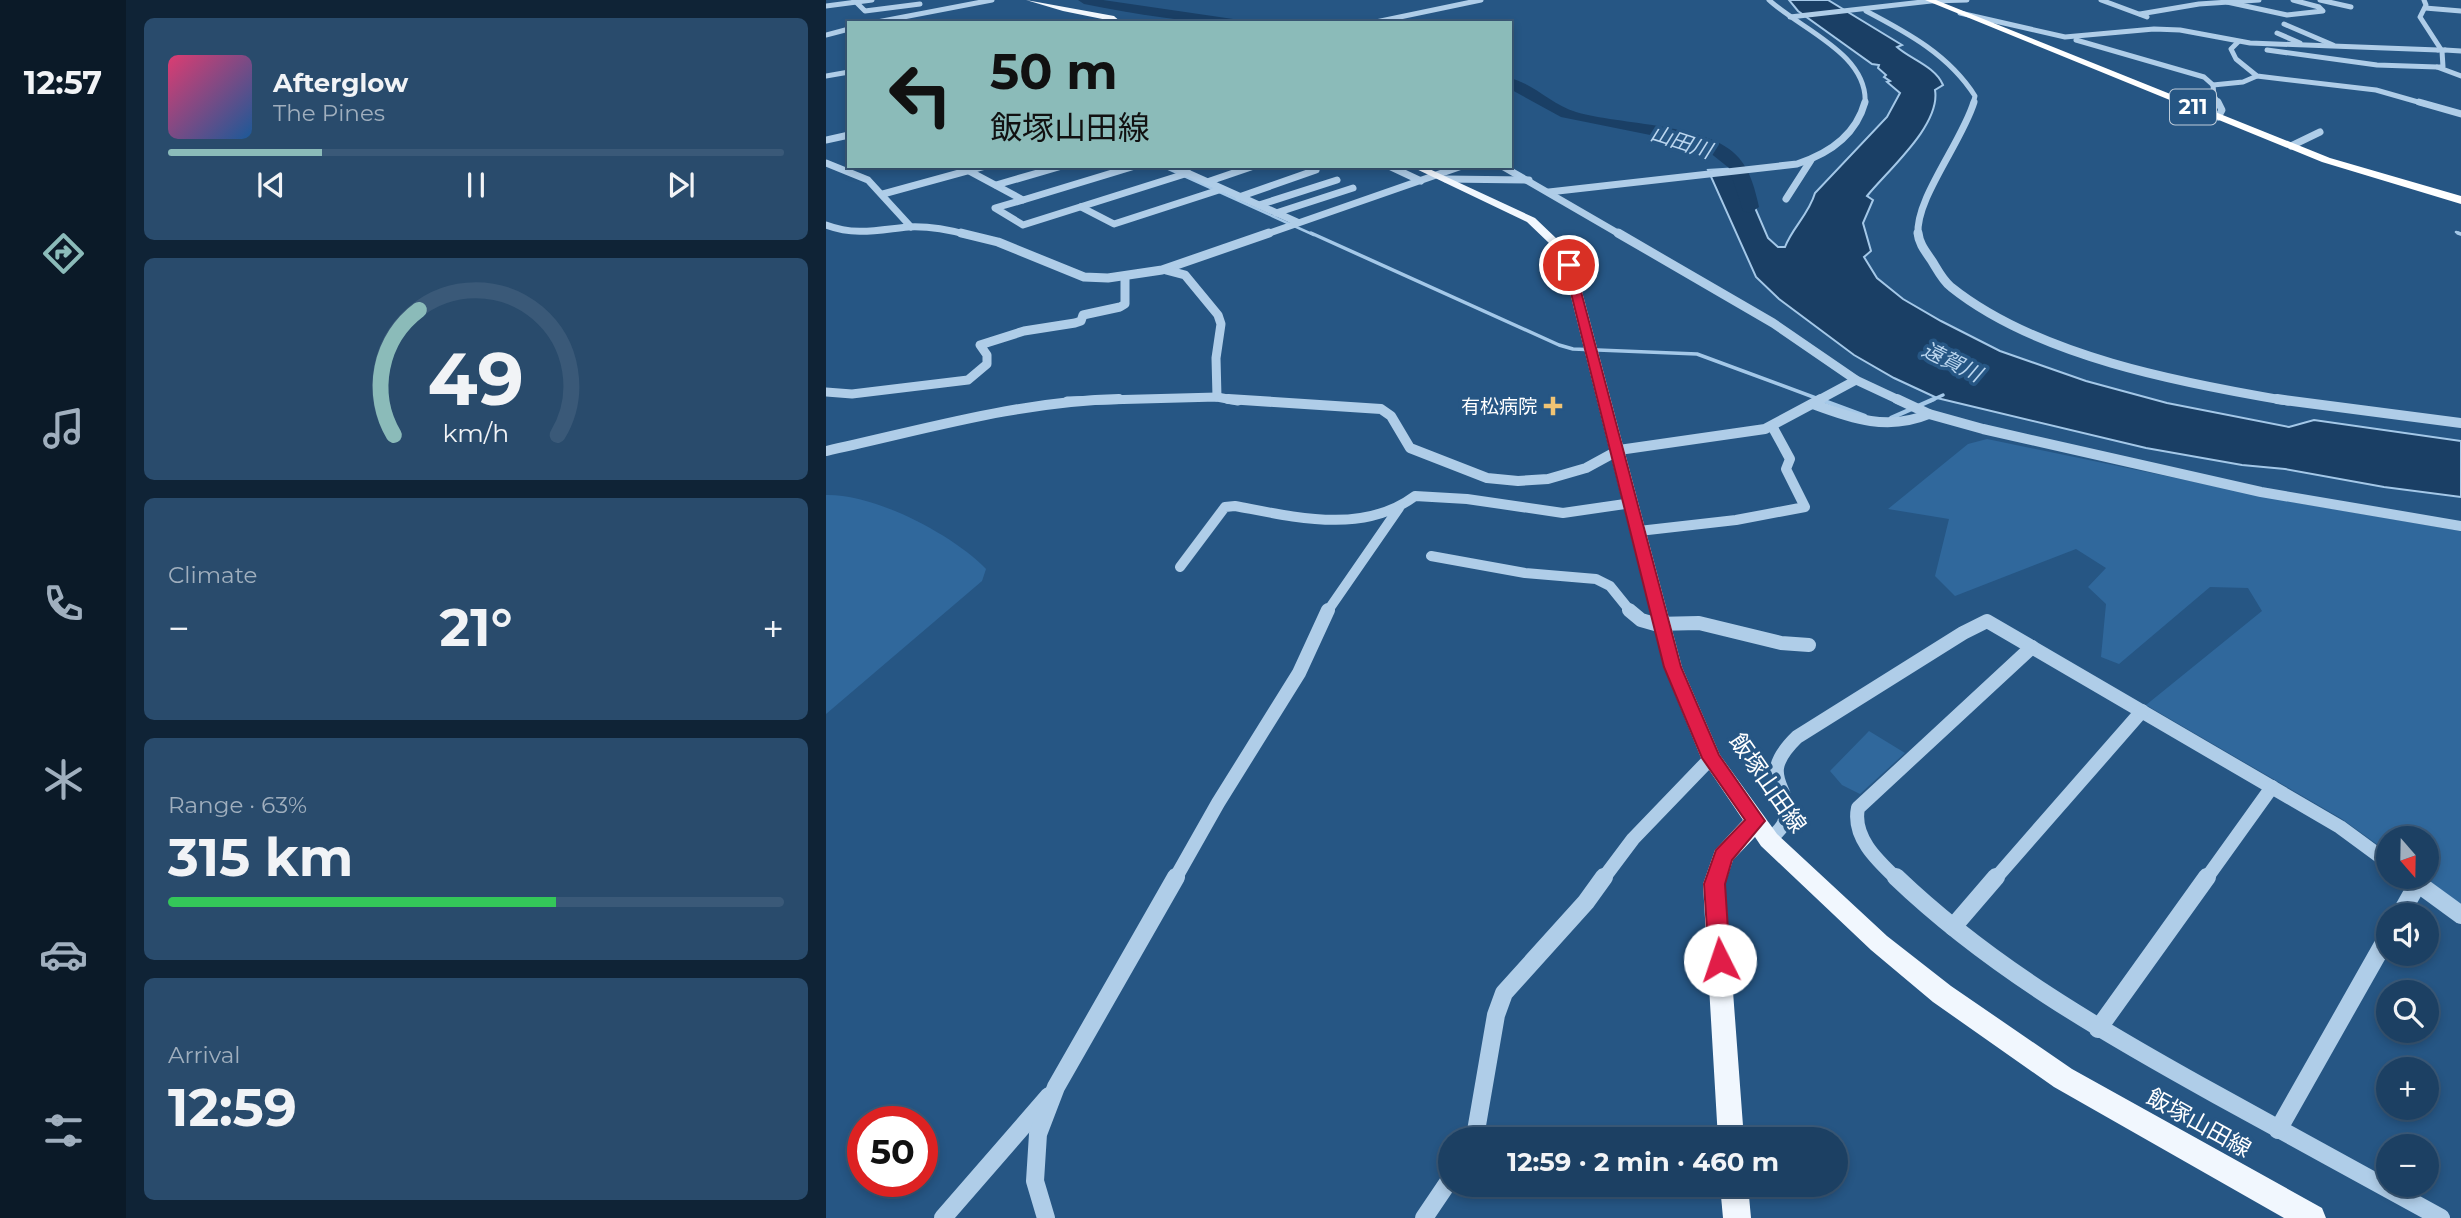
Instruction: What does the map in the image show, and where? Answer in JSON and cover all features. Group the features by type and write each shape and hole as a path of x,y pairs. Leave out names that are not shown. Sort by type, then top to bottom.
{"highway":[{"name":"211","path":"1930,1 2291,146 2365,173 2461,200"}],"main road":[{"path":"1028,0 1114,18 1117,21"},
{"name":"飯塚山田線","path":"1418,173 1442,177 1531,220 1554,242 1569,265 1673,667 1712,758 1762,830 1870,935 1942,994 2052,1071 2312,1218"},
{"path":"1730,1127 1714,884 1723,856 1762,830"},
{"path":"1735,1197 1737,1218"}],"street":[{"path":"828,9 872,0"},
{"path":"879,21 992,0"},
{"path":"1381,21 1481,0"},
{"path":"1549,192 1762,168 1811,160 1830,148 1852,128 1863,111 1867,97 1862,80 1844,57 1769,0"},
{"path":"1791,17 1864,11 1930,1 1968,0"},
{"path":"2101,0 2180,30 2287,54 2346,61 2461,66"},
{"path":"2140,14 2227,2 2257,0 2267,3"},
{"path":"2270,19 2324,10 2293,0"},
{"path":"2320,0 2351,6"},
{"path":"2339,4 2354,0"},
{"path":"2424,0 2425,8 2420,18 2442,51 2440,67"},
{"path":"2227,2 2289,15"},
{"path":"857,3 865,11 920,4"},
{"path":"2291,8 2315,13"},
{"path":"2425,8 2461,11"},
{"path":"1864,11 1939,55 1961,76 1975,96 1952,154 1922,209 1917,226 1919,242 1935,270 1951,287 1975,304 2027,334 2064,348 2174,379 2379,416 2461,423"},
{"path":"1960,13 2065,37 2204,77 2213,85 2214,96 2222,110 2218,117"},
{"path":"896,16 903,21"},
{"path":"2284,24 2336,46"},
{"path":"2065,37 2144,29 2180,30"},
{"path":"826,35 847,30"},
{"path":"2277,33 2303,45"},
{"path":"2257,76 2232,56 2231,49 2238,43 2461,51"},
{"path":"2440,67 2461,76"},
{"path":"826,76 847,72"},
{"path":"2213,85 2242,82 2257,76 2376,90 2461,114"},
{"path":"2291,146 2320,132"},
{"path":"826,140 847,135"},
{"path":"1786,199 1811,160"},
{"path":"826,163 869,180 911,226"},
{"path":"883,194 979,168"},
{"path":"996,185 1055,168"},
{"path":"1128,168 995,208 1023,225 1180,169 1297,222"},
{"path":"1207,182 1248,168"},
{"path":"1240,197 1312,168 1373,197"},
{"path":"1397,168 1418,173"},
{"path":"1442,177 1458,168"},
{"path":"1471,178 1497,168"},
{"path":"1506,168 1773,323 1857,380 1929,414 1983,429 2261,492 2461,526"},
{"path":"969,171 1023,200"},
{"path":"826,225 844,232 861,233 911,226 957,232 998,242 1093,279 1125,277 1162,270 1373,197 1418,173"},
{"path":"1442,177 1530,180"},
{"path":"1259,205 1337,180"},
{"path":"1276,213 1353,188"},
{"path":"1081,206 1114,224 1222,189"},
{"path":"1162,270 1185,275 1218,315 1222,324 1216,358 1217,397"},
{"path":"826,392 852,394 968,380 987,364 987,355 980,345 984,342 1024,331 1075,323 1081,321 1086,313 1120,307 1125,304 1125,277"},
{"path":"826,451 997,413 1073,400 1217,397 1238,401 1381,409 1391,416 1410,448 1487,478 1518,481 1548,479 1586,468 1619,450 1757,432 1857,380"},
{"path":"1819,401 1866,422 1884,425 1913,422 1929,414"},
{"path":"1639,531 1736,520 1805,507 1786,469 1790,459 1772,426"},
{"path":"1046,1218 1035,1181 1038,1134 1056,1087 1219,803 1299,673 1327,611 1399,508 1415,496 1468,499 1563,513 1632,503"},
{"path":"1180,567 1225,508 1235,506 1298,518 1346,521 1399,508"},
{"path":"1430,556 1527,573 1584,577 1606,583 1615,590 1628,611 1643,622 1663,625 1696,622 1735,629 1791,645 1809,645"},
{"path":"1762,830 1783,825 1785,808 1776,780 1776,762 1781,750 1830,716 1987,621 2340,827 2376,853"},
{"path":"2032,647 1858,808 1855,822 1859,836 1900,882 1933,913 2031,985 2098,1029 2441,1218"},
{"path":"1953,927 2142,711"},
{"path":"1477,1127 1496,1015 1503,993 1586,902 1633,839 1712,758"},
{"path":"2098,1029 2272,788"},
{"path":"2425,889 2461,915"},
{"path":"2278,1130 2376,957"},
{"path":"943,1218 1056,1087"},
{"path":"1424,1218 1438,1197"}],"shaded area":[{"path":"1987,439 2292,502 2461,531 2461,905 2439,889 2440,826 2376,826 2376,844 2342,819 2146,705 2262,611 2248,588 2210,587 2119,664 2101,657 2106,604 2088,587 2106,568 2076,549 1955,596 1935,576 1949,519 1888,509 1968,444"},
{"path":"826,495 867,501 912,519 954,543 986,569 982,581 826,714"},
{"path":"1869,731 1905,753 1860,794 1842,785 1830,771"}],"water":[{"name":"遠賀川","path":"1789,0 1828,0 1902,45 1897,47 1928,68 1943,85 1935,90 1935,104 1922,132 1867,196 1873,200 1863,223 1871,251 1864,257 1877,278 1903,299 2000,351 2086,381 2167,403 2289,427 2314,420 2461,441 2461,497 2146,448 1937,398 1854,355 1779,299 1756,277 1708,170 1738,168 1768,238 1778,247 1785,247 1815,193 1887,117 1900,93 1887,82 1890,81 1884,77 1886,75 1878,68 1879,65 1872,64 1798,11"}],"waterway":[{"name":"山田川","path":"1084,0 1145,12 1217,21"},
{"name":"山田川","path":"1512,83 1558,111 1576,117 1677,135 1715,148 1730,158 1737,168 1750,207"},
{"path":"1166,168 1314,235"},
{"path":"2456,232 2461,234 2458,233"},
{"path":"1311,233 1559,345 1573,349 1697,354 1824,401"},
{"path":"1930,401 1943,395"},
{"path":"1819,399 1865,416"},
{"path":"1891,418 1934,399"}],"place":[{"name":"有松病院","path":"1553,406"}],"route":[{"path":"1569,265 1673,667 1712,758 1756,821 1723,856 1714,884 1720,960"}]}
